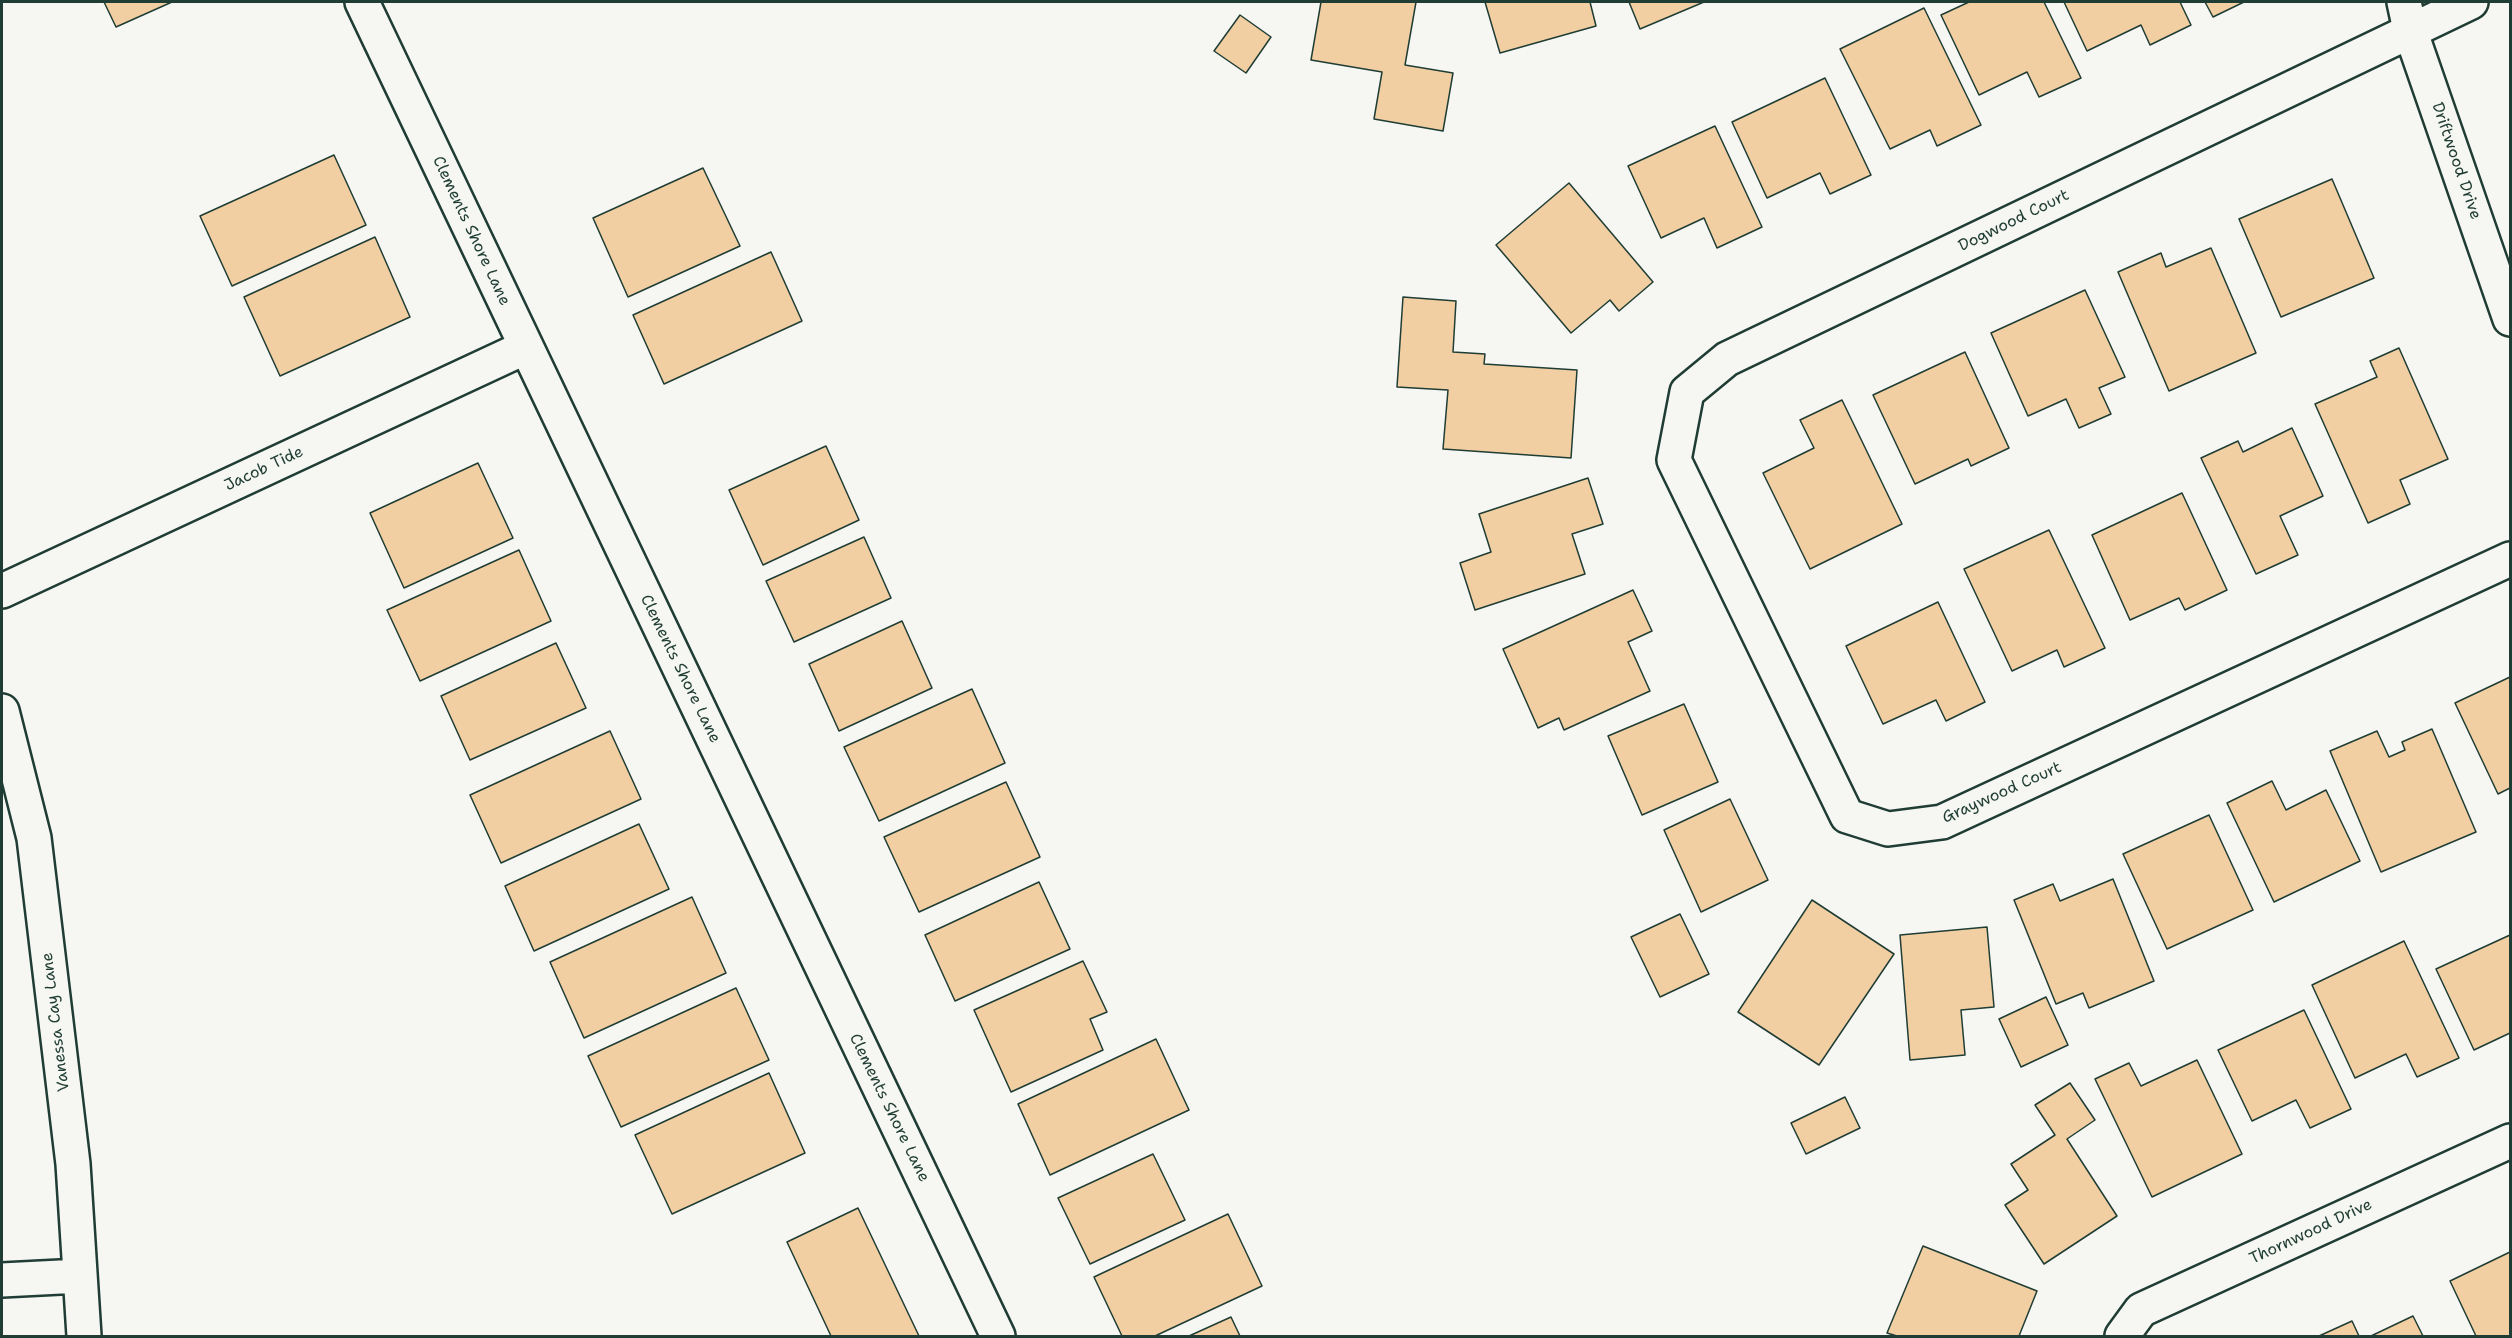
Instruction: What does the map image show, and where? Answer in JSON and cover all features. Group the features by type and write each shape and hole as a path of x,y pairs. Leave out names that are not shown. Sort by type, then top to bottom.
{"street":[{"name":"Clements Shore Lane","path":"362,2 998,1336"},
{"name":"Dogwood Court","path":"1674,460 1687,392 1727,360 2407,16 2471,2"},
{"name":"Driftwood Drive","path":"2407,16 2511,319"},
{"name":"Jacob Tide","path":"2,591 526,347"},
{"name":"Graywood Court","path":"1674,460 1847,816 1888,829 1942,822 2511,558"},
{"name":"Vanessa Cay Lane","path":"2,711 34,838 73,1164 84,1336"},
{"name":"Thornwood Drive","path":"2122,1336 2141,1310 2511,1141"},
{"path":"2,1280 81,1276"}],"building":[{"path":"104,2 172,2 116,27"},
{"path":"1321,2 1416,2 1405,65 1453,73 1443,131 1374,119 1382,72 1311,60"},
{"path":"1485,2 1590,2 1596,26 1500,53"},
{"path":"1629,2 1704,2 1640,29"},
{"path":"1969,2 2044,2 2081,78 2039,97 2027,72 1979,95 1941,15"},
{"path":"2064,2 2180,2 2191,25 2150,45 2141,25 2087,51"},
{"path":"2205,2 2244,2 2213,17"},
{"path":"1924,8 1981,125 1937,146 1930,130 1890,149 1840,49"},
{"path":"1240,15 1271,37 1246,73 1214,51"},
{"path":"1825,78 1871,175 1830,194 1820,173 1767,198 1732,122"},
{"path":"1715,126 1762,227 1717,248 1704,218 1661,238 1628,166"},
{"path":"334,155 366,225 232,286 200,216"},
{"path":"703,168 740,246 628,297 593,218"},
{"path":"2332,179 2374,278 2281,317 2239,219"},
{"path":"1569,183 1653,282 1619,311 1610,300 1571,333 1496,245"},
{"path":"375,237 410,317 280,376 244,297"},
{"path":"2211,248 2256,353 2169,391 2118,272 2161,253 2166,267"},
{"path":"771,252 802,321 664,384 633,315"},
{"path":"2085,290 2125,377 2099,388 2111,414 2079,428 2066,399 2028,416 1991,333"},
{"path":"1403,297 1456,301 1453,352 1485,354 1484,364 1577,370 1571,458 1443,449 1448,390 1397,387"},
{"path":"2399,348 2448,459 2400,480 2410,504 2368,523 2315,404 2377,377 2370,361"},
{"path":"1965,352 2009,448 1971,466 1968,459 1915,484 1873,395"},
{"path":"1842,400 1902,524 1810,569 1763,473 1814,448 1800,420"},
{"path":"2292,428 2323,496 2280,516 2298,555 2256,574 2201,458 2238,441 2243,452"},
{"path":"826,446 859,520 763,565 729,490"},
{"path":"478,463 513,538 404,588 370,513"},
{"path":"1588,478 1603,524 1572,534 1585,574 1475,610 1460,563 1491,552 1479,514"},
{"path":"2182,493 2227,590 2185,610 2179,598 2130,620 2092,535"},
{"path":"2049,530 2105,648 2064,667 2057,650 2012,671 1964,569"},
{"path":"864,537 891,598 794,642 766,581"},
{"path":"519,550 551,621 420,681 387,610"},
{"path":"1633,590 1652,631 1628,642 1650,691 1564,730 1559,718 1538,728 1503,649"},
{"path":"1938,602 1985,702 1946,721 1936,700 1883,724 1846,646"},
{"path":"902,621 932,688 839,731 809,664"},
{"path":"556,643 586,708 470,760 441,696"},
{"path":"2510,677 2510,788 2498,794 2455,703"},
{"path":"972,689 1005,763 879,821 844,747"},
{"path":"1684,704 1718,782 1642,815 1608,736"},
{"path":"2432,729 2476,832 2381,872 2330,751 2377,731 2389,757 2405,750 2402,742"},
{"path":"610,731 641,799 501,863 470,795"},
{"path":"2272,781 2286,810 2326,790 2360,861 2274,902 2227,803"},
{"path":"1006,782 1040,857 919,912 884,837"},
{"path":"1730,799 1768,880 1701,912 1664,830"},
{"path":"2209,815 2253,910 2167,949 2123,854"},
{"path":"639,824 669,889 534,951 505,886"},
{"path":"2113,879 2154,981 2089,1008 2083,993 2056,1004 2014,900 2053,884 2060,901"},
{"path":"1039,882 1070,949 955,1001 925,935"},
{"path":"692,897 726,973 584,1038 550,962"},
{"path":"1812,900 1894,954 1819,1065 1738,1012"},
{"path":"1680,914 1709,974 1660,997 1631,937"},
{"path":"1987,927 1994,1007 1961,1010 1965,1055 1910,1060 1900,935"},
{"path":"2510,935 2510,1033 2474,1050 2436,969"},
{"path":"2404,941 2459,1058 2417,1077 2406,1054 2355,1078 2312,985"},
{"path":"1083,961 1107,1012 1090,1019 1103,1050 1011,1092 974,1010"},
{"path":"736,988 769,1060 621,1127 588,1056"},
{"path":"2046,997 2068,1045 2021,1067 1999,1019"},
{"path":"2304,1010 2351,1109 2310,1128 2296,1100 2252,1121 2218,1050"},
{"path":"1156,1039 1189,1110 1050,1175 1018,1104"},
{"path":"2197,1060 2242,1154 2152,1197 2095,1079 2129,1063 2141,1086"},
{"path":"769,1073 805,1153 672,1214 635,1135"},
{"path":"2070,1083 2095,1120 2067,1139 2117,1216 2044,1264 2005,1205 2028,1190 2011,1164 2055,1135 2035,1105"},
{"path":"1845,1097 1860,1128 1806,1154 1791,1123"},
{"path":"1153,1154 1185,1220 1090,1264 1058,1198"},
{"path":"858,1208 919,1336 831,1336 787,1242"},
{"path":"1228,1214 1262,1286 1155,1336 1122,1336 1094,1277"},
{"path":"1923,1246 2037,1291 2019,1336 1897,1336 1887,1333"},
{"path":"2510,1252 2510,1336 2476,1336 2450,1281"},
{"path":"2413,1316 2423,1336 2371,1336"},
{"path":"1231,1317 1240,1336 1189,1336"},
{"path":"2352,1321 2359,1336 2319,1336"}]}
